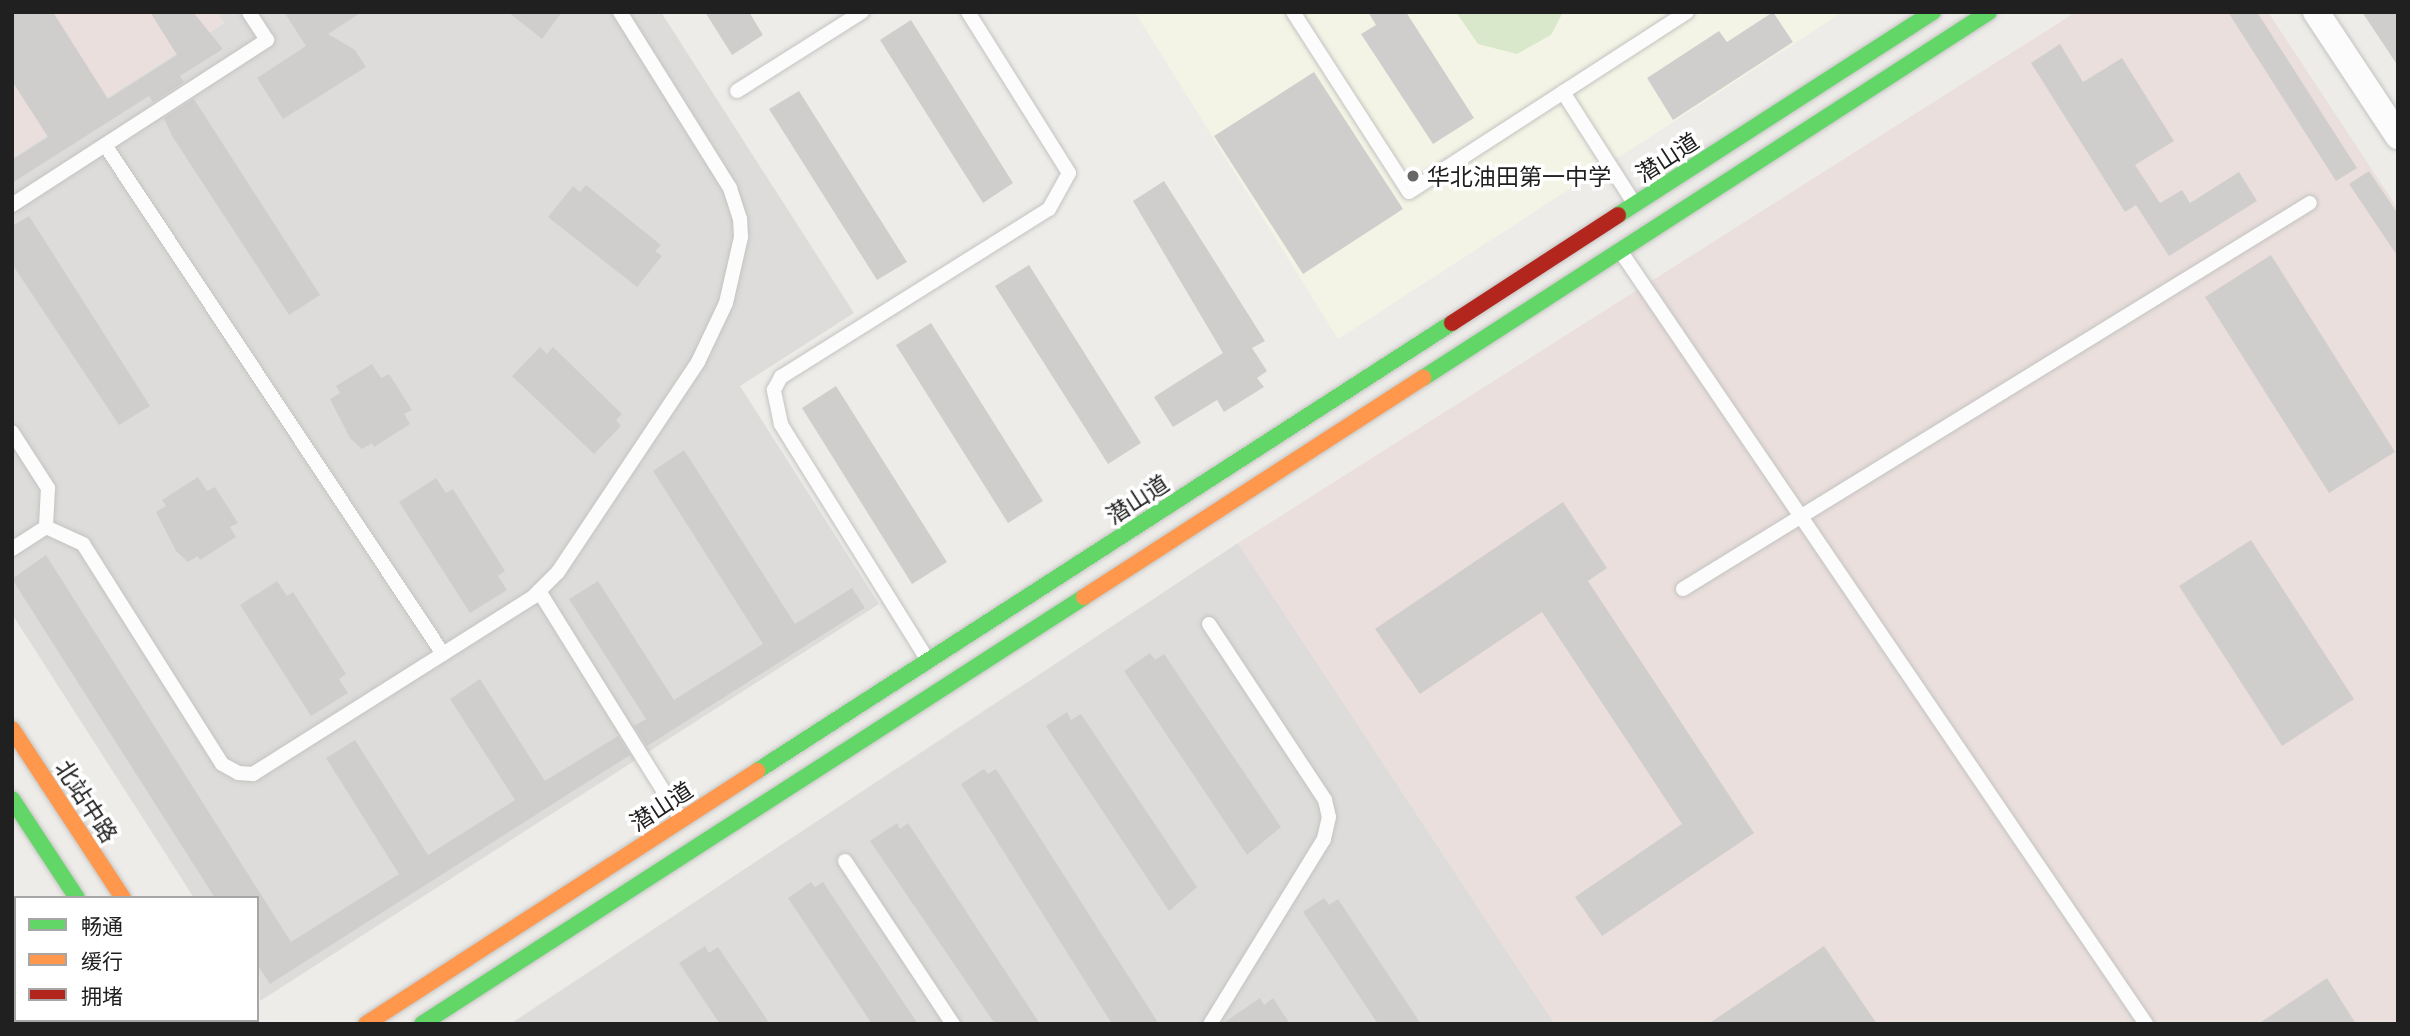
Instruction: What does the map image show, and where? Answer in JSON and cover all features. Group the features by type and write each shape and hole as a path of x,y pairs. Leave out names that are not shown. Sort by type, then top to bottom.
{"main road":[{"name":"潜山道","path":"366,1024 1933,12"},
{"path":"422,1024 1989,12"},
{"name":"北站中路","path":"12,729 122,896"},
{"path":"12,799 76,896"}],"street":[{"path":"2316,12 2398,136"}],"lane":[{"path":"12,205 267,40 249,12"},
{"path":"46,527 83,544 222,764 238,773 253,774 539,592 558,572 698,362 726,303 741,237 740,219 730,188 620,12"},
{"path":"737,91 862,12"},
{"path":"928,661 781,424 774,390 780,377 1049,209 1069,173 968,12"},
{"path":"1293,12 1409,192 1687,12"},
{"path":"1563,93 1635,204"},
{"path":"105,145 443,654"},
{"path":"1683,589 2310,204"},
{"path":"1620,251 2146,1024"},
{"path":"12,432 48,488 46,527"},
{"path":"12,549 46,527"},
{"path":"539,592 682,820"},
{"path":"1209,624 1325,800 1329,817 1324,839 1210,1024"},
{"path":"845,861 953,1024"}],"shaded area":[{"path":"12,12 217,12 224,23 12,158"},
{"path":"217,12 661,12 854,313 740,386 879,604 260,1001 259,896 193,896 12,614 12,158 224,23"},
{"name":"华北油田第一中学","path":"1135,12 1843,12 1338,339"},
{"path":"2076,12 2268,12 2398,209 2398,1024 1555,1024 1238,543"},
{"path":"1238,543 1555,1024 510,1024"},
{"path":"12,953 14,1022 58,1024 12,1024"}],"green space":[{"path":"1456,12 1563,12 1551,35 1517,54 1478,44"}],"building":[{"path":"12,12 53,12 108,99 177,55 150,12 193,12 223,49 180,76 184,82 153,102 149,96 12,183 12,160 48,137 12,81"},
{"path":"284,12 362,12 328,34 355,50 366,67 283,119 257,78 306,46"},
{"path":"508,12 562,12 542,39"},
{"path":"705,12 749,12 763,35 732,55"},
{"path":"1368,12 1406,12 1474,118 1433,144 1361,34 1376,25"},
{"path":"1773,12 1793,42 1673,120 1647,78 1719,31 1727,42"},
{"path":"2228,12 2257,12 2357,168 2336,181"},
{"path":"2362,12 2398,12 2398,66"},
{"path":"911,20 1013,183 983,203 880,40"},
{"path":"2060,44 2083,82 2122,58 2174,141 2135,165 2160,203 2182,190 2190,203 2239,172 2257,201 2169,256 2136,205 2125,212 2031,63"},
{"path":"1314,72 1403,209 1303,274 1214,136"},
{"path":"799,91 907,262 877,280 769,109"},
{"path":"194,99 320,295 289,315 172,136 164,118"},
{"path":"2369,171 2398,214 2398,257 2349,184"},
{"path":"1164,181 1265,341 1252,348 1267,371 1257,378 1264,387 1224,412 1217,400 1173,427 1154,397 1223,353 1133,201"},
{"path":"586,185 661,245 655,251 662,256 637,287 548,217 573,186 580,192"},
{"path":"29,216 150,406 119,425 12,264 12,226"},
{"path":"2271,255 2395,452 2329,493 2205,297"},
{"path":"1029,265 1141,443 1108,464 995,286"},
{"path":"931,323 1043,501 1008,523 896,345"},
{"path":"540,347 547,354 553,347 622,414 616,420 621,426 594,454 512,376"},
{"path":"372,364 381,378 389,374 412,410 404,414 410,424 374,447 372,443 362,449 350,438 330,399 340,393 336,386"},
{"path":"836,386 947,562 912,584 802,408"},
{"path":"684,450 795,624 852,588 865,608 647,746 634,726 646,719 569,599 598,581 674,700 763,644 653,471"},
{"path":"198,477 207,491 215,487 238,523 230,527 236,537 200,560 198,556 188,562 176,551 156,512 166,506 162,500"},
{"path":"436,478 446,493 453,489 505,571 498,576 507,590 470,613 399,502"},
{"path":"1563,502 1607,568 1588,581 1754,833 1602,936 1575,897 1682,824 1542,612 1420,694 1375,629"},
{"path":"2251,540 2354,699 2282,746 2179,586"},
{"path":"46,555 291,942 399,874 326,758 355,740 428,855 515,800 450,699 480,679 545,781 618,736 630,755 270,984 259,967 259,896 214,896 12,579"},
{"path":"277,581 287,596 293,592 346,674 339,679 348,693 311,716 240,605"},
{"path":"1150,653 1155,660 1164,654 1281,827 1247,855 1124,671"},
{"path":"1067,712 1071,720 1081,714 1197,887 1169,911 1046,726"},
{"path":"984,769 988,774 996,769 1159,1024 1112,1024 961,784"},
{"path":"897,823 900,829 908,823 1040,1024 995,1024 870,841"},
{"path":"811,882 815,887 823,882 918,1024 872,1024 788,898"},
{"path":"1324,898 1329,905 1338,899 1421,1024 1378,1024 1303,912"},
{"path":"705,946 709,953 718,947 770,1024 720,1024 679,963"},
{"path":"1824,946 1877,1024 1708,1024"},
{"path":"2327,978 2356,1024 2258,1024"},
{"path":"1260,998 1264,1005 1273,998 1290,1024 1222,1024"}],"traffic: fast":[{"path":"1618,215 1933,12"},
{"path":"1423,378 1989,12"},
{"path":"757,771 1452,323"},
{"path":"422,1024 1084,597"},
{"path":"12,799 76,896"}],"traffic: slow":[{"path":"1084,597 1423,378"},
{"path":"12,729 122,896"},
{"path":"366,1024 757,771"}],"traffic: jam":[{"path":"1452,323 1618,215"}],"place":[{"name":"华北油田第一中学","path":"1413,176"}]}
